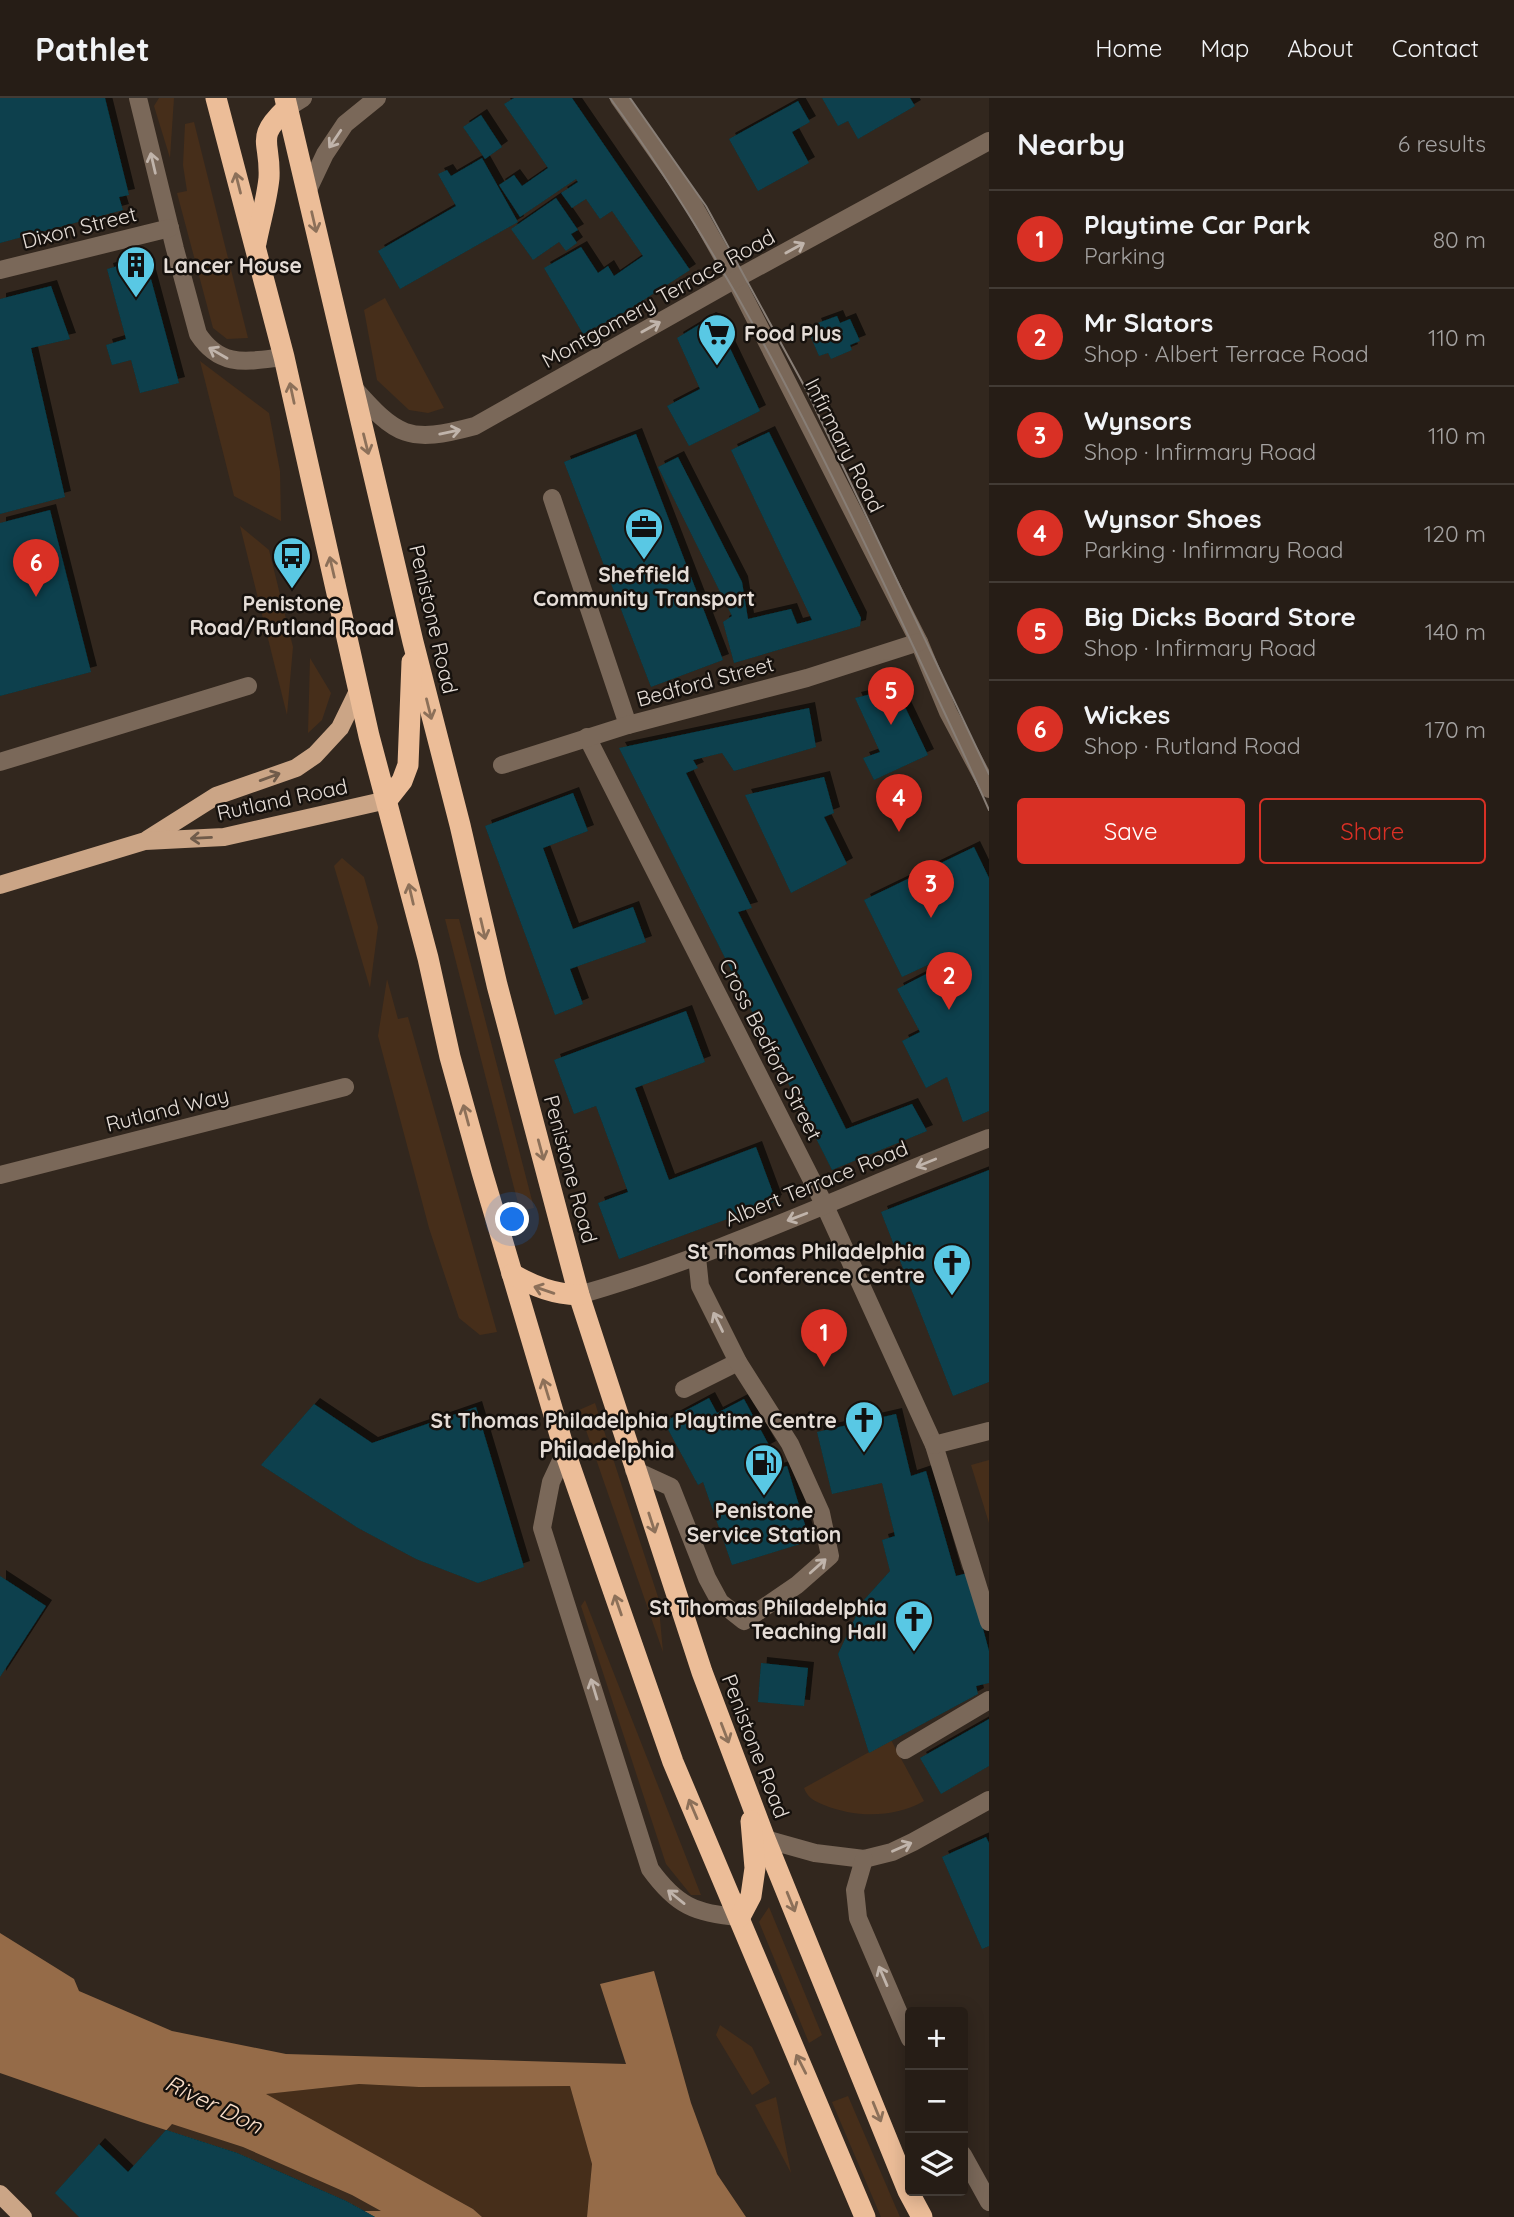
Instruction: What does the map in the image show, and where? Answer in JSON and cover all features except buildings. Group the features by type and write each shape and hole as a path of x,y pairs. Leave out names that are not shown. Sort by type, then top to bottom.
{"highway":[{"path":"216,98 284,357 359,689 428,958 450,1057 565,1452 673,1762 865,2217"},
{"path":"255,249 269,177 265,137 272,122 292,101"},
{"name":"Penistone Road","path":"292,101 307,192 413,642 460,825 496,985 579,1295 702,1672 765,1839 908,2191 922,2217"},
{"path":"387,800 402,781 408,765 413,642"},
{"path":"512,1274 535,1287 559,1295 579,1295"},
{"path":"740,1917 751,1896 755,1868 748,1795"}],"main road":[{"name":"Rutland Road","path":"145,841 216,796 296,768 315,755 340,727 359,689"},
{"name":"Rutland Road","path":"0,885 145,841 224,837 387,800"},
{"path":"0,2193 23,2217"}],"street":[{"path":"138,98 198,334 219,356 239,362 284,357"},
{"path":"307,192 325,154 345,124 377,98"},
{"name":"Infirmary Road","path":"619,98 690,199 735,279 919,642 948,712 989,789"},
{"name":"Montgomery Terrace Road","path":"352,386 376,413 392,426 419,437 446,434 475,426 735,279 989,141"},
{"name":"Dixon Street","path":"0,270 170,228"},
{"path":"552,498 628,725"},
{"name":"Bedford Street","path":"502,765 628,725 807,678 919,642"},
{"path":"0,762 248,686"},
{"name":"Cross Bedford Street","path":"587,737 825,1206 934,1445 989,1622"},
{"name":"Rutland Way","path":"0,1175 345,1087"},
{"name":"Albert Terrace Road","path":"579,1295 646,1276 697,1257 989,1138"},
{"path":"635,1470 671,1487 707,1578 720,1602 744,1621 797,1585 830,1556 821,1513 790,1444 738,1362 700,1286 697,1257"},
{"path":"684,1389 738,1362"},
{"path":"934,1445 989,1431"},
{"path":"565,1452 551,1482 542,1528 650,1869 662,1885 683,1904 709,1915 740,1917"},
{"path":"905,1749 989,1700"},
{"path":"765,1839 815,1853 864,1859 892,1852 989,1800"},
{"path":"864,1859 855,1890 859,1918 905,2027"},
{"path":"968,2164 989,2202"}],"shaded area":[{"path":"159,98 174,98 170,158 154,106"},
{"path":"194,122 248,338 227,339 213,328 177,193 187,191 183,165 185,124"},
{"path":"385,298 444,408 428,413 409,410 377,380 364,310"},
{"path":"200,361 269,413 280,471 281,521 234,496"},
{"path":"240,526 269,550 293,647 287,715"},
{"path":"310,658 331,693 322,720 308,733"},
{"path":"342,858 364,877 378,927 370,988 334,866"},
{"path":"445,919 459,919 534,1208 520,1211"},
{"path":"387,979 398,1019 408,1017 497,1332 480,1335 459,1318 429,1228 378,1036"},
{"path":"595,1403 658,1597 663,1652 579,1410"},
{"path":"989,1460 989,1523 971,1465"},
{"path":"585,1600 701,1895 691,1895 666,1864 581,1606"},
{"path":"891,1740 924,1801 900,1811 862,1814 824,1805 812,1799 804,1788"},
{"path":"769,1907 822,2035 809,2043 759,1922"},
{"path":"720,2025 752,2047 770,2083 752,2095 716,2035"},
{"path":"359,2084 419,2087 570,2086 592,2164 587,2217 482,2217 473,2209 264,2094"},
{"path":"848,2096 900,2217 881,2217 832,2102"},
{"path":"776,2097 791,2173 755,2105"}],"water":[{"name":"River Don","path":"0,1933 74,1979 79,1991 172,2031 286,2054 626,2064 600,1984 654,1971 691,2103 717,2174 746,2217 587,2217 592,2164 570,2086 419,2087 359,2084 266,2094 473,2209 482,2217 375,2217 346,2201 237,2153 0,2073"}],"tram line":[{"path":"610,98 689,214 760,336 825,461 989,810"},
{"path":"630,98 706,206 807,391 989,774"}],"place":[{"name":"Lancer House","path":"136,299"},
{"name":"Food Plus","path":"717,367"},
{"name":"Sheffield Community Transport","path":"644,561"},
{"name":"Penistone Road/Rutland Road","path":"292,590"},
{"name":"Wickes","path":"36,597"},
{"name":"Big Dicks Board Store","path":"891,725"},
{"name":"Wynsor Shoes","path":"899,832"},
{"name":"Wynsors","path":"931,918"},
{"name":"Mr Slators","path":"949,1010"},
{"name":"St Thomas Philadelphia Conference Centre","path":"952,1297"},
{"name":"Playtime Car Park","path":"824,1367"},
{"name":"St Thomas Philadelphia Playtime Centre","path":"864,1454"},
{"name":"Penistone Service Station","path":"764,1497"},
{"name":"St Thomas Philadelphia Teaching Hall","path":"914,1653"}],"district":[{"name":"Philadelphia","path":"607,1449"}]}
